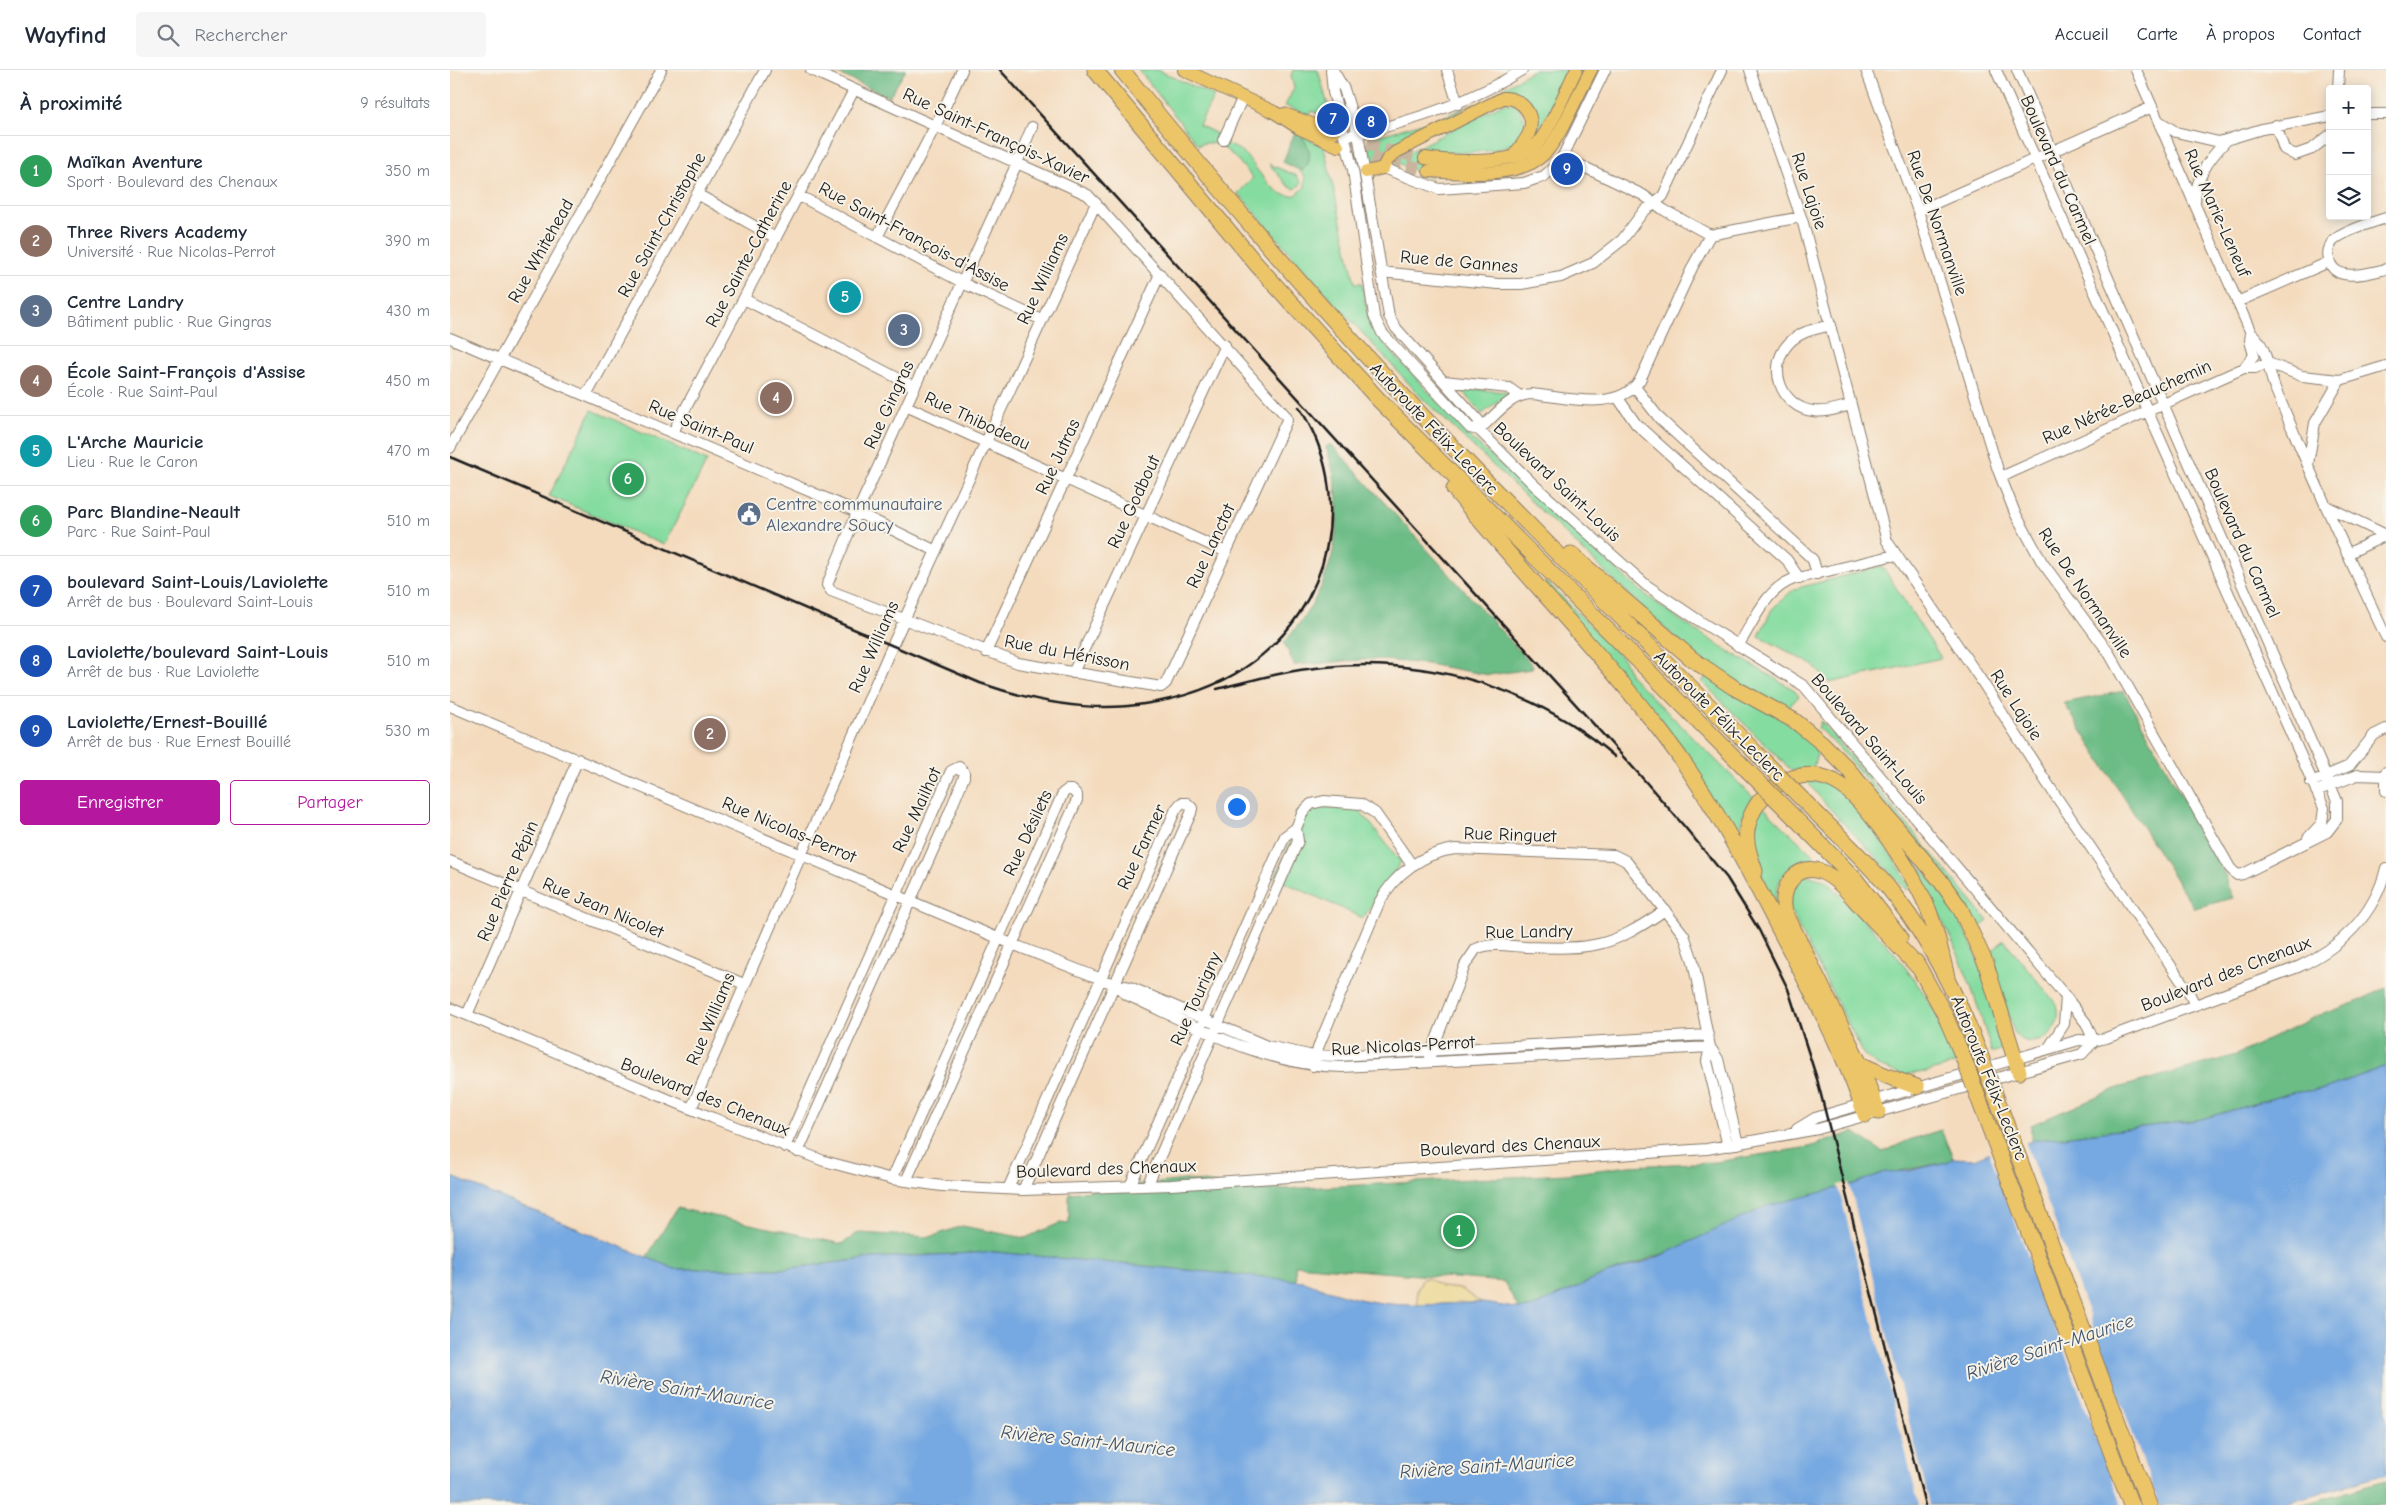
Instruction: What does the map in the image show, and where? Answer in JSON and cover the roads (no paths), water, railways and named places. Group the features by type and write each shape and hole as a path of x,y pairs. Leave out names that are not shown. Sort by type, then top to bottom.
{"highway":[{"name":"Autoroute Félix-Leclerc","path":"1095,70 1251,258 1404,428 1748,770 1870,896 1920,969 1944,1013 2131,1505"},
{"name":"Autoroute Félix-Leclerc","path":"1122,70 1226,196 1322,306 1488,483 1888,888 1921,933 1947,977 1979,1052 2149,1505"},
{"path":"1404,428 1494,538 1665,737 1715,811 1769,911 1870,1108"},
{"path":"1488,483 1692,659 1733,687 1795,721 1836,755 1940,880 1960,908 1983,956 2017,1065"},
{"path":"1769,911 1747,841 1747,830 1751,816 1763,798 1782,782 1807,776 1829,779 1844,787 1858,801 1907,870 1926,905 1947,977"},
{"path":"1870,1108 1860,1064 1785,912 1783,894 1788,882 1794,876 1807,870 1819,871 1827,875 1845,889 1920,969"},
{"path":"1860,1064 1917,1086"}],"main road":[{"path":"1425,158 1464,160 1513,157 1526,152 1538,142 1576,70"},
{"path":"1429,171 1511,170 1535,162 1551,146 1591,70"},
{"path":"1188,71 1274,112 1303,119 1339,138"},
{"path":"1360,173 1383,168 1387,160 1396,152 1503,98 1521,103 1529,112 1531,120 1528,135 1513,157"}],"street":[{"name":"Rue Whitehead","path":"450,448 661,70"},
{"name":"Rue Saint-Christophe","path":"586,396 765,70"},
{"name":"Rue Saint-François-Xavier","path":"810,70 1088,195 1225,345 1287,418"},
{"path":"877,237 945,110 962,70"},
{"name":"Boulevard Saint-Louis","path":"1332,70 1344,89 1358,134 1360,173 1377,325 1470,428 1479,430 1534,485 1638,578 1680,609 1804,686 2066,996 2086,1023 2094,1041"},
{"name":"Boulevard Saint-Louis","path":"1332,70 1339,138 1360,173 1391,320 1478,421 1479,430"},
{"path":"1447,70 1458,104"},
{"path":"1339,138 1413,120 1458,104 1522,70"},
{"path":"1383,168 1432,188 1468,188 1536,180 1552,172 1563,157 1605,70"},
{"name":"Rue de Gannes","path":"1381,272 1498,284 1521,284 1553,279 1584,268 1622,240 1644,212 1664,194 1722,70"},
{"name":"Rue Lajoie","path":"1750,70 1801,217 1831,325 1882,527 1895,555 1983,683 2047,784 2188,991 2195,1005"},
{"name":"Rue De Normanville","path":"1866,70 1918,211 2000,477 2015,513 2034,551 2109,653 2232,871 2237,875 2244,874 2302,843 2322,835 2334,824"},
{"name":"Boulevard du Carmel","path":"1996,70 2324,808 2323,820"},
{"name":"Boulevard du Carmel","path":"2016,70 2328,780 2338,806 2338,815 2334,824"},
{"name":"Rue Marie-Leneuf","path":"2136,70 2251,333 2250,341 2254,355 2244,368"},
{"path":"2338,85 2339,70"},
{"name":"Rue Sainte-Catherine","path":"673,432 854,90"},
{"path":"1223,140 1243,98"},
{"path":"1918,211 2152,108"},
{"path":"2371,114 2386,114"},
{"path":"2157,118 2165,126 2176,132 2213,141 2226,141 2243,134 2326,117"},
{"path":"2276,126 2284,149 2292,155 2306,153 2326,138"},
{"name":"Rue Gingras","path":"827,587 827,581 857,513 1032,127"},
{"path":"2196,206 2196,190 2202,174 2226,141"},
{"path":"1563,157 1643,195 1710,235 1801,217"},
{"path":"697,194 776,238"},
{"name":"Rue Saint-François-d'Assise","path":"798,195 963,282 1042,320"},
{"name":"Rue Williams","path":"691,1108 904,620 1096,203"},
{"path":"2386,218 2337,238 2329,248 2329,262 2338,272 2344,275 2367,274 2386,269"},
{"path":"1479,430 1510,401 1520,396 1532,394 1602,400 1618,398 1635,387 1710,235"},
{"path":"2238,302 2329,262"},
{"name":"Rue Jutras","path":"986,652 1160,274"},
{"path":"2090,284 2107,276"},
{"path":"744,299 915,387"},
{"path":"1831,325 1806,331 1789,343 1779,361 1779,381 1789,399 1806,410 1820,412 1851,405"},
{"path":"2251,333 2258,340 2268,363 2273,384 2347,554 2386,637"},
{"name":"Rue Saint-Paul","path":"450,338 673,432 857,513 936,551"},
{"name":"Rue Godbout","path":"1073,673 1225,345"},
{"path":"2268,363 2302,376 2340,380 2386,366"},
{"name":"Rue Nérée-Beauchemin","path":"2000,477 2244,368 2255,368 2268,363"},
{"path":"2308,465 2315,423 2340,380"},
{"path":"1444,381 1509,388 1520,396"},
{"path":"1635,387 1660,420 1806,553 1812,560 1817,574"},
{"path":"1618,398 1636,424 1787,560 1799,578"},
{"name":"Rue Thibodeau","path":"906,406 1226,552"},
{"name":"Rue Lanctot","path":"1164,686 1287,418"},
{"path":"2326,506 2386,535 2347,554"},
{"path":"2200,532 2216,526"},
{"path":"1738,646 1775,590 1786,582 1895,555"},
{"name":"Rue du Hérisson","path":"827,587 831,591 904,620 1021,664 1164,686"},
{"name":"Rue Nicolas-Perrot","path":"450,706 910,899 1012,944 1114,984 1127,995 1216,1030 1268,1056 1314,1061 1342,1067 1710,1047"},
{"path":"2314,787 2352,764 2374,735 2386,729"},
{"name":"Rue Pierre Pépin","path":"467,1015 578,759"},
{"name":"Rue Mailhot","path":"785,1147 951,771 959,767 964,772 964,777 798,1152"},
{"path":"2386,772 2386,791"},
{"path":"2328,780 2357,775 2386,776"},
{"name":"Rue Désilets","path":"892,1180 1063,794 1067,790 1072,790 1077,795 1077,800 906,1181"},
{"name":"Rue Tourigny","path":"1130,1186 1286,836 1296,828 1303,812 1312,804 1324,802 1361,804 1375,813 1412,865"},
{"name":"Rue Farmer","path":"1008,1189 1176,809 1181,804 1187,804 1192,808 1192,813 1023,1190"},
{"name":"Rue De Normanville","path":"2302,843 2317,830 2323,820"},
{"name":"Rue Tourigny","path":"1147,1186 1298,841 1296,828"},
{"name":"Rue Ringuet","path":"1314,1061 1379,903 1392,884 1412,865 1434,854 1459,849 1614,855 1626,861 1681,930 1690,951 1710,1047 1707,1061 1733,1145"},
{"name":"Rue Jean Nicolet","path":"450,861 744,984"},
{"name":"Boulevard des Chenaux","path":"450,1008 785,1147 847,1169 892,1180 1023,1190 1147,1186 1664,1153 1733,1145 1793,1132 1815,1118 1870,1108 2017,1065 2048,1049 2079,1040 2094,1041 2298,967 2327,952 2351,932 2366,913 2381,886 2386,868"},
{"name":"Rue Landry","path":"1428,1061 1465,965 1476,949 1492,946 1569,948 1598,946 1627,934 1665,910"},
{"path":"2048,1049 2064,1024 2066,996"},
{"name":"Rue Nicolas-Perrot","path":"1314,1061 1432,1051 1708,1035"},
{"name":"Boulevard des Chenaux","path":"1870,1108 1917,1086 2084,1053 2094,1041"}],"water":[{"name":"Rivière Saint-Maurice","path":"2386,1066 2386,1474 2278,1505 450,1505 450,1176 675,1269 784,1269 873,1258 995,1252 1304,1281 1332,1292 1390,1304 1481,1303 1512,1308 1531,1308 1606,1274 1653,1259 1767,1206 1854,1184 1885,1172 1908,1171 1947,1162 1953,1158 1975,1159 1990,1152 2017,1147 2031,1141 2198,1120 2291,1093 2324,1089"}],"tunnel":[{"path":"1350,138 1385,150 1425,158"},
{"path":"1338,146 1386,162 1429,171"}],"railway":[{"path":"1000,70 1638,773 1727,878 1759,930 1788,989 1817,1079 1925,1505"},
{"path":"450,457 980,683 1020,695 1061,704 1102,707 1123,706 1157,702 1184,695 1222,681 1246,667 1276,642 1299,614 1316,582 1326,547 1330,512 1327,476 1317,441 1299,407"},
{"path":"1217,689 1284,673 1325,667 1364,665 1403,667 1442,673 1479,682 1551,712 1584,733 1615,757"}],"place":[{"name":"boulevard Saint-Louis/Laviolette","path":"1333,119"},
{"name":"Laviolette/boulevard Saint-Louis","path":"1371,122"},
{"name":"Laviolette/Ernest-Bouillé","path":"1567,169"},
{"name":"L'Arche Mauricie","path":"845,297"},
{"name":"Centre Landry","path":"904,330"},
{"name":"École Saint-François d'Assise","path":"776,398"},
{"name":"Parc Blandine-Neault","path":"628,479"},
{"name":"Centre communautaire Alexandre Soucy","path":"749,514"},
{"name":"Three Rivers Academy","path":"710,734"},
{"name":"Maïkan Aventure","path":"1459,1231"}]}
